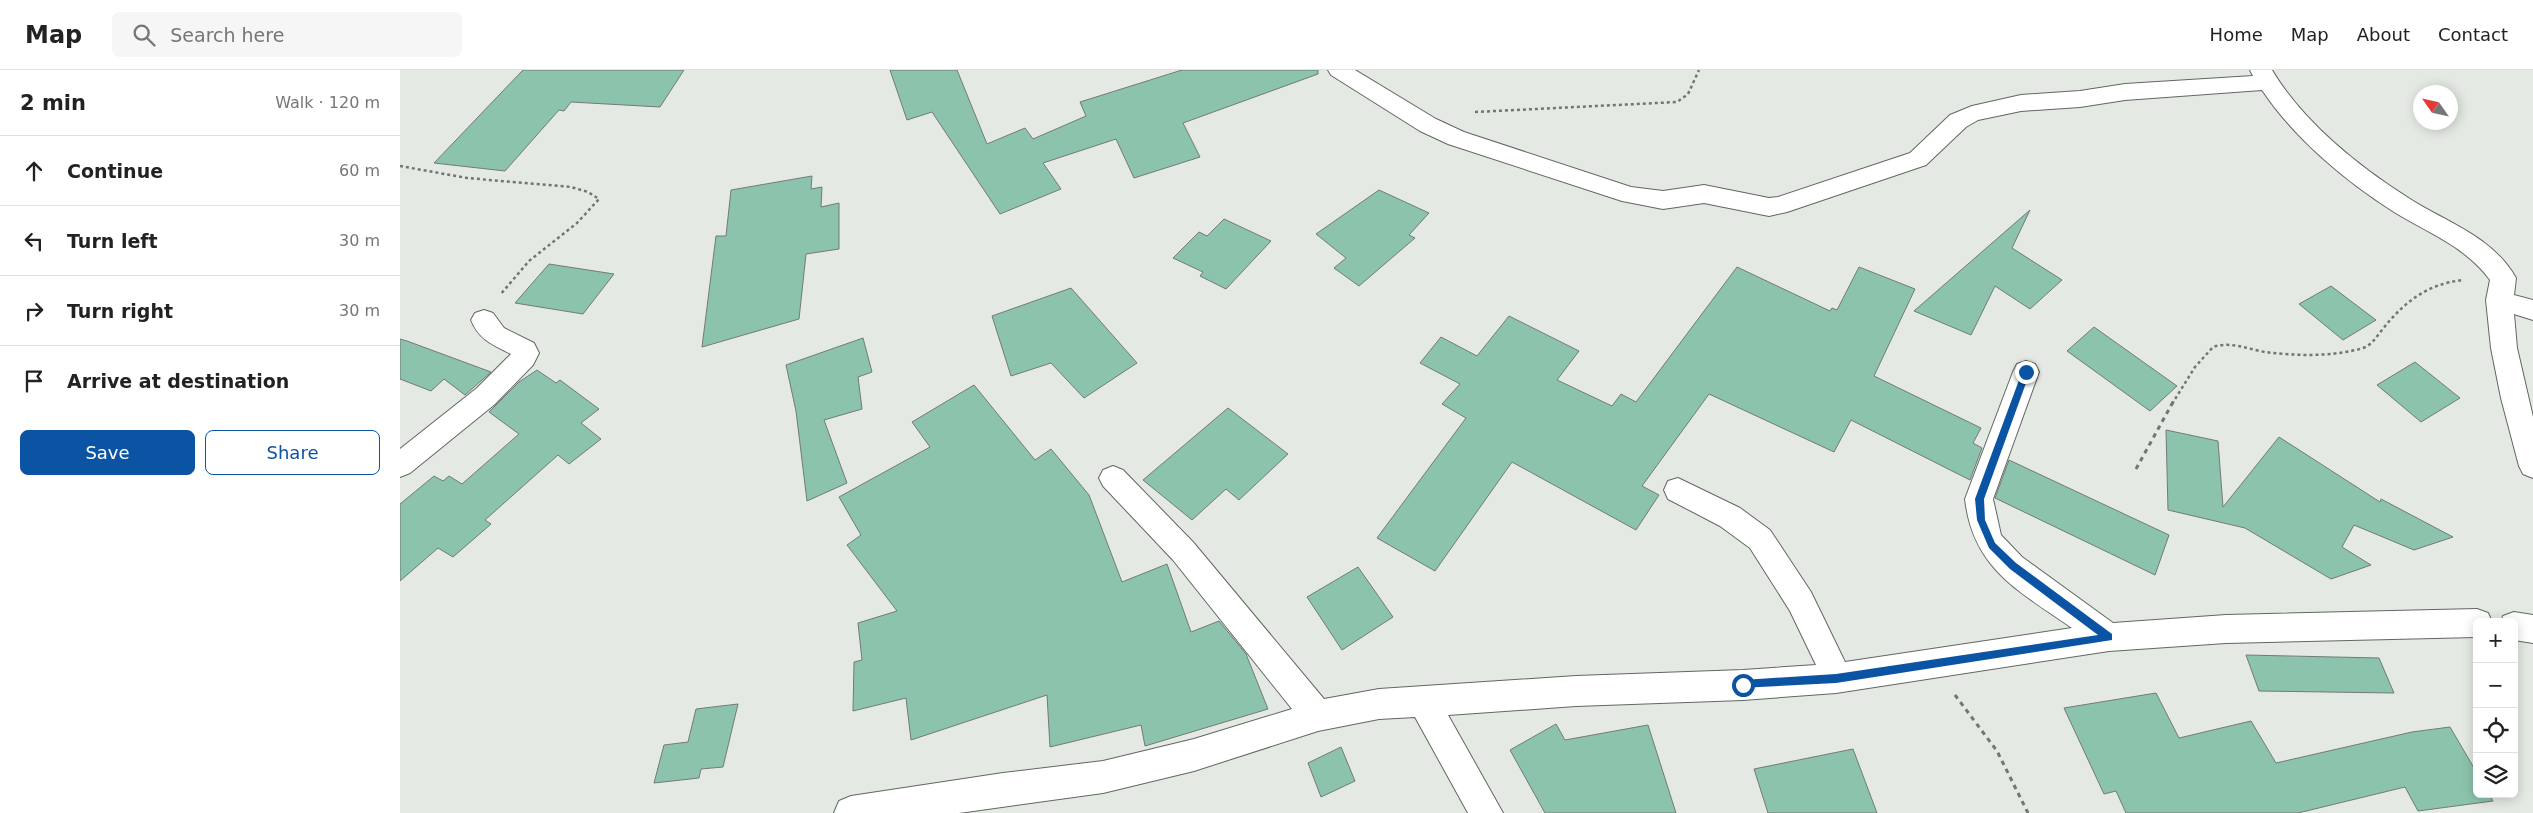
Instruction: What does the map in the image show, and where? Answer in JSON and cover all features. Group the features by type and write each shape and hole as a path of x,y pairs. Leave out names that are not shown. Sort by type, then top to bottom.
{"street":[{"path":"1339,70 1428,125 1456,138 1630,195 1663,200 1714,194 1769,207 1788,203 1918,159 1958,121 1972,114 2021,103 2080,99 2264,76 2320,142 2402,206 2466,239 2496,268 2501,289 2504,348 2533,466"},
{"path":"2501,289 2533,310"},
{"path":"400,465 486,396 524,358 525,350 494,334 486,327 484,320"},
{"path":"2026,372 1979,499 1981,520 1992,546 2013,566 2109,637"},
{"path":"1112,478 1183,551 1318,716"},
{"path":"1678,490 1731,519 1757,537 1782,571 1803,606 1824,644 1836,678"},
{"path":"851,813 887,811 1004,789 1103,777 1194,755 1318,716 1379,704 1836,678 2109,637 2226,629 2473,623"},
{"path":"2518,627 2533,629"},
{"path":"1423,701 1486,813"}],"path":[{"path":"1470,112 1677,102 1688,94 1699,70"},
{"path":"400,166 454,177 537,182 586,192 598,199 577,223 529,261 491,306 484,320"},
{"path":"2136,469 2191,373 2208,351 2214,347 2235,346 2265,352 2349,352 2369,346 2397,312 2424,289 2447,281 2501,289"},
{"path":"1932,664 1997,751 2028,813"}],"building":[{"path":"523,70 684,70 660,107 571,102 564,111 559,110 505,171 434,163"},
{"path":"890,70 957,70 987,144 1025,128 1033,139 1086,116 1080,102 1182,70 1318,70 1318,74 1183,123 1200,157 1134,178 1116,139 1043,163 1061,189 1000,214 932,112 907,120"},
{"path":"812,176 811,189 822,187 821,207 839,203 839,249 806,254 799,319 702,347 716,236 726,236 731,190"},
{"path":"1379,190 1429,213 1409,235 1415,238 1359,286 1334,268 1346,258 1316,234"},
{"path":"2030,210 2012,248 2062,280 2030,309 1995,286 1971,335 1914,311"},
{"path":"1224,219 1271,241 1226,289 1200,276 1203,272 1173,258 1199,232 1207,236"},
{"path":"549,264 614,274 583,314 515,303"},
{"path":"1737,267 1830,311 1832,308 1837,310 1859,267 1915,289 1874,376 1981,428 1973,443 1982,448 1970,480 1851,420 1834,452 1709,394 1642,486 1659,495 1636,530 1512,462 1435,571 1377,538 1466,418 1442,404 1460,384 1420,363 1441,337 1477,356 1509,316 1579,351 1557,380 1612,406 1621,394 1636,402"},
{"path":"2331,286 2376,320 2343,340 2299,304"},
{"path":"1071,288 1137,363 1084,398 1051,363 1011,376 992,316"},
{"path":"2094,327 2177,386 2150,411 2067,351"},
{"path":"863,338 872,372 858,377 862,409 824,420 847,483 807,501 796,411 786,365"},
{"path":"400,339 491,372 465,395 444,379 431,391 400,379"},
{"path":"2415,362 2460,398 2421,422 2377,385"},
{"path":"537,370 556,383 560,380 599,409 581,423 601,439 569,464 558,455 485,520 491,524 453,557 438,548 400,581 400,504 434,476 443,481 449,476 462,484 519,434 489,412 519,382"},
{"path":"974,385 1035,460 1051,449 1089,495 1122,582 1167,564 1191,632 1219,621 1246,654 1268,709 1145,746 1141,725 1050,747 1047,695 911,740 906,698 853,711 854,662 862,660 858,623 897,611 847,545 861,535 839,497 930,447 912,422"},
{"path":"1228,408 1288,454 1239,500 1226,489 1192,520 1143,480"},
{"path":"2166,430 2218,441 2223,507 2279,437 2380,502 2381,499 2453,537 2414,550 2354,525 2342,547 2371,565 2331,579 2245,528 2168,510"},
{"path":"2009,460 2169,535 2155,575 1995,498"},
{"path":"1358,567 1393,617 1342,650 1307,597"},
{"path":"2246,655 2379,658 2394,693 2259,691"},
{"path":"2156,693 2179,738 2251,721 2276,763 2412,732 2450,727 2473,766 2473,798 2491,798 2493,801 2418,811 2405,787 2298,813 2126,813 2116,791 2104,794 2064,708"},
{"path":"738,704 723,767 701,769 699,778 654,783 664,745 688,742 696,709"},
{"path":"1556,724 1565,740 1648,725 1676,813 1545,813 1510,750"},
{"path":"1341,747 1355,781 1321,797 1308,763"},
{"path":"1853,749 1877,813 1768,813 1754,769"}],"route":[{"path":"1743,685 1836,678 2109,637 2013,566 1992,546 1981,520 1979,499 1993,467 2026,372"}]}
